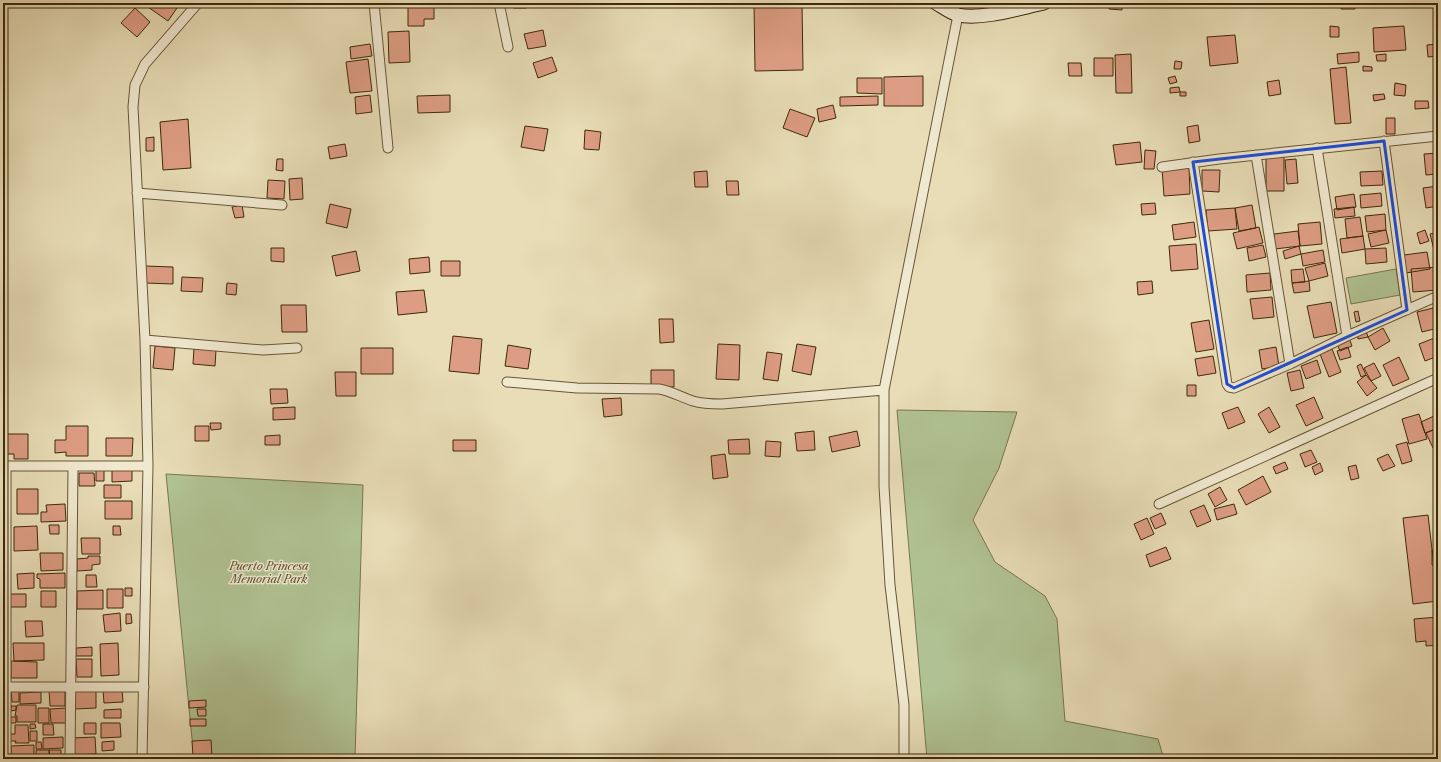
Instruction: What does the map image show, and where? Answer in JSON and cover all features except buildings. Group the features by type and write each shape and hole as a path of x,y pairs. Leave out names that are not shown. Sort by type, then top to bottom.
{"street":[{"path":"142,759 148,466 144,340 132,107 135,85 145,64 198,3"},
{"path":"374,3 388,148"},
{"path":"499,3 508,47"},
{"path":"936,3 958,14 977,16 1006,12 1044,3"},
{"path":"904,759 904,705 890,586 884,486 884,390 958,14"},
{"path":"1162,167 1317,148 1438,136"},
{"path":"1384,141 1407,310"},
{"path":"1317,148 1347,336"},
{"path":"1256,155 1290,364"},
{"path":"1193,162 1228,386 1231,388 1290,364 1347,336 1438,296"},
{"path":"136,193 282,205"},
{"path":"144,340 263,350 297,348"},
{"path":"1159,504 1438,378"},
{"path":"507,382 577,388 659,389 671,391 692,401 705,404 722,404 884,390"},
{"path":"6,759 4,687 4,466 148,466"},
{"path":"70,759 73,466"},
{"path":"4,687 144,687"}],"highlighted area":[{"path":"1384,141 1407,310 1234,388 1227,384 1193,162"}],"green space":[{"path":"1396,269 1400,295 1351,304 1346,278"},
{"path":"897,410 1017,412 999,468 973,520 995,562 1045,596 1057,619 1065,721 1158,739 1164,759 927,759"},
{"name":"Puerto Princesa Memorial Park","path":"166,474 363,485 355,759 194,759"}]}
